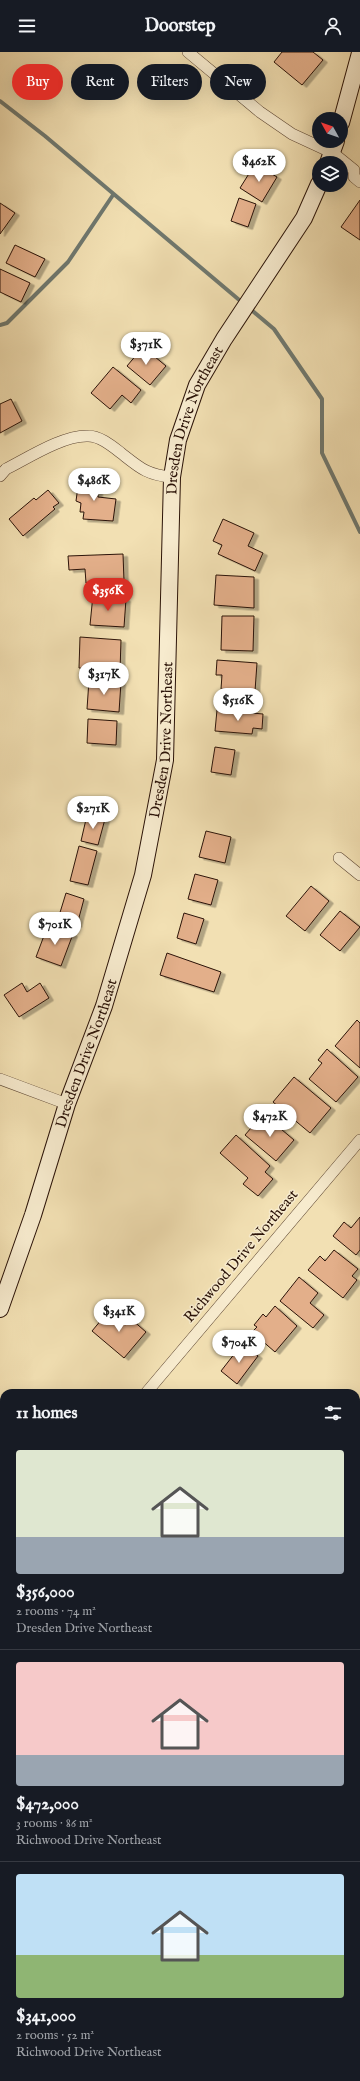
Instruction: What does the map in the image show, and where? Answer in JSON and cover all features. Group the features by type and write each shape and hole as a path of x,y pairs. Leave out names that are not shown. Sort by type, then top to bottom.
{"street":[{"path":"188,52 260,112 292,134 332,152 357,169 354,177 360,182"},
{"path":"344,112 360,53"},
{"name":"Dresden Drive Northeast","path":"0,1309 33,1215 66,1104 104,1006 143,874 164,760 172,477 178,440 197,385 224,339 304,218 315,192"},
{"path":"0,476 6,469 59,442 89,436 109,444 139,468 154,476 172,477"},
{"path":"339,858 360,875"},
{"path":"0,1079 66,1104"},
{"name":"Richwood Drive Northeast","path":"149,1389 360,1140"}],"building":[{"path":"282,52 313,52 323,60 302,85 274,62"},
{"path":"255,164 277,177 262,202 240,188"},
{"path":"239,198 256,204 248,227 231,221"},
{"path":"360,200 360,240 341,227"},
{"path":"0,203 15,213 0,234"},
{"path":"15,245 45,259 35,277 6,263"},
{"path":"0,269 30,283 21,302 0,292"},
{"path":"143,347 166,366 150,385 127,366"},
{"path":"113,367 141,390 131,403 122,395 110,409 91,393"},
{"path":"11,399 22,421 0,433 0,404"},
{"path":"79,479 98,481 98,497 116,499 113,521 83,519 84,512 80,512 81,503 76,501"},
{"path":"48,490 59,503 53,507 55,509 23,536 9,519 34,498 36,500"},
{"path":"223,519 254,533 248,546 263,553 255,571 218,554 222,545 213,541"},
{"path":"123,554 124,581 86,583 85,569 69,570 68,556"},
{"path":"216,575 254,577 254,608 214,605"},
{"path":"93,595 126,599 124,627 90,625"},
{"path":"222,616 254,616 253,651 221,650"},
{"path":"80,637 121,640 120,671 79,668"},
{"path":"217,660 257,663 255,691 221,689 222,675 216,675"},
{"path":"89,680 121,682 119,712 87,709"},
{"path":"217,710 263,714 262,729 253,728 252,734 215,731"},
{"path":"88,719 117,721 116,745 87,743"},
{"path":"215,747 235,750 231,775 211,772"},
{"path":"87,815 105,819 98,845 81,841"},
{"path":"206,831 231,837 225,863 199,857"},
{"path":"79,846 97,851 88,885 70,881"},
{"path":"195,874 218,880 211,905 188,899"},
{"path":"311,886 329,901 305,931 286,916"},
{"path":"66,893 84,899 77,925 58,919"},
{"path":"340,911 360,927 340,951 320,935"},
{"path":"184,913 204,919 196,944 177,938"},
{"path":"54,927 73,934 61,966 36,957 45,933 51,935"},
{"path":"167,953 221,972 214,992 160,975"},
{"path":"22,983 27,992 40,983 49,998 19,1017 4,995"},
{"path":"357,1020 360,1023 360,1068 335,1046"},
{"path":"327,1049 358,1077 336,1102 309,1079 322,1063 318,1060"},
{"path":"294,1077 331,1108 310,1133 273,1102"},
{"path":"263,1114 294,1140 276,1161 245,1135"},
{"path":"236,1135 270,1166 265,1172 273,1179 258,1196 243,1184 248,1178 220,1153"},
{"path":"360,1217 360,1250 356,1255 333,1236 344,1222 351,1228"},
{"path":"334,1250 358,1269 352,1276 357,1280 343,1298 308,1270 320,1256 325,1261"},
{"path":"299,1277 318,1293 310,1303 324,1315 313,1328 280,1301"},
{"path":"275,1306 297,1326 275,1352 252,1332 257,1327 254,1325 263,1314 266,1317"},
{"path":"112,1307 123,1315 119,1320 126,1325 131,1319 146,1332 124,1358 92,1331"},
{"path":"242,1344 258,1356 237,1384 221,1371"}],"waterway":[{"path":"0,101 45,136 244,304"},
{"path":"0,325 7,323 68,262 113,195"},
{"path":"249,308 274,329 322,399 322,453 360,532"}]}
